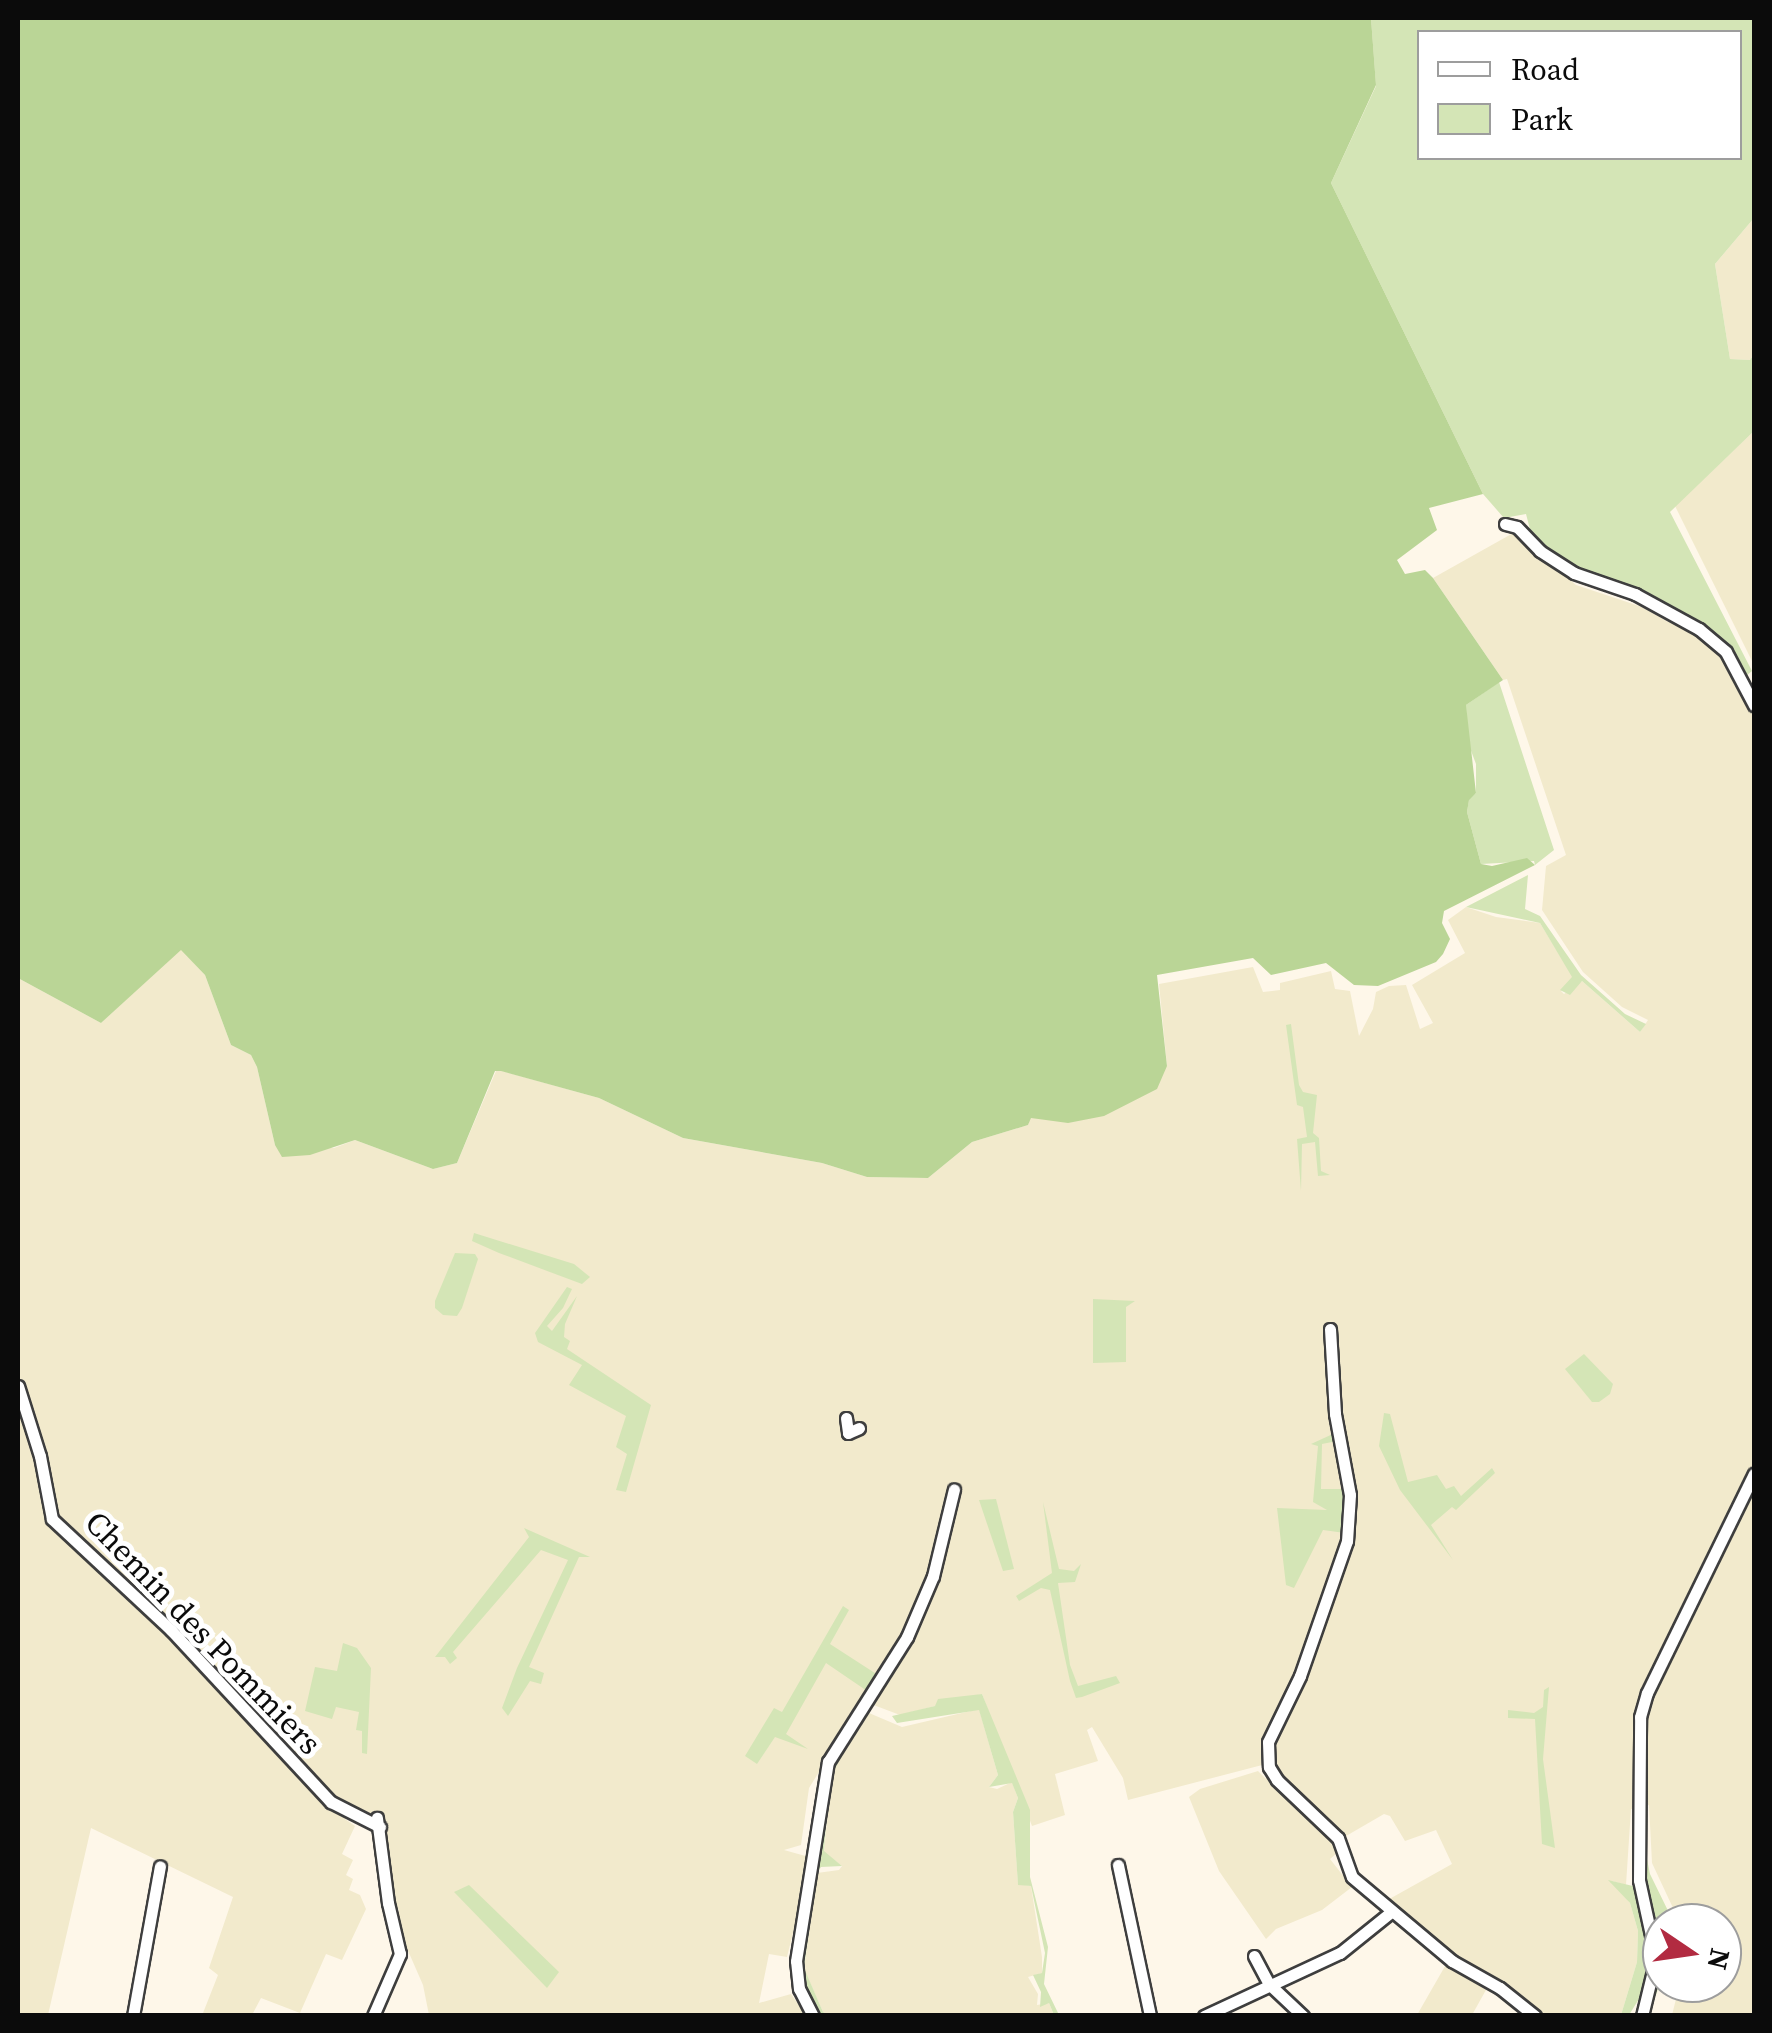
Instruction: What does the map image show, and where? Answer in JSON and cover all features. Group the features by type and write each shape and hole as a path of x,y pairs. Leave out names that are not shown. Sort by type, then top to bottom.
{"street":[{"path":"1505,524 1517,527 1540,551 1574,574 1635,594 1699,629 1726,652 1754,705"},
{"path":"1330,1329 1335,1414 1350,1495 1347,1541 1300,1676 1270,1736 1266,1754 1277,1780 1338,1838 1352,1878 1452,1961 1532,2015"},
{"name":"Chemin des Pommiers","path":"18,1386 40,1456 52,1519 171,1630 331,1802 378,1823 388,1903 400,1954 373,2016"},
{"path":"846,1418 848,1433 859,1428"},
{"path":"1632,2016 1643,2010 1656,1958 1639,1880 1640,1718 1647,1693 1754,1474"},
{"path":"813,2016 800,1989 796,1961 828,1762 907,1637 933,1576 954,1489"},
{"path":"1118,1865 1150,2016"},
{"path":"133,2016 160,1866"},
{"path":"1204,2016 1340,1953 1391,1912"},
{"path":"1254,1956 1269,1984 1303,2016"}],"shaded area":[{"path":"1754,218 1754,354 1750,360 1730,359 1715,264"},
{"path":"1754,431 1754,665 1675,506"},
{"path":"1515,532 1576,585 1642,607 1668,622 1685,624 1723,655 1741,683 1753,683 1754,679 1754,2015 1672,2015 1675,2003 1742,2003 1742,1903 1671,1903 1652,1863 1649,1805 1631,1809 1626,1885 1612,1881 1630,1903 1638,1931 1637,1962 1621,2015 1539,2015 1491,1981 1472,2015 1417,2015 1452,1954 1384,1902 1452,1864 1436,1830 1405,1841 1390,1816 1384,1814 1334,1843 1337,1853 1330,1859 1352,1887 1322,1910 1276,1929 1266,1939 1219,1871 1189,1797 1200,1789 1258,1771 1266,1779 1266,1764 1128,1800 1123,1778 1092,1727 1087,1730 1098,1761 1055,1774 1065,1815 1032,1826 982,1694 900,1715 863,1701 809,1788 801,1845 784,1850 809,1857 802,1896 787,1957 769,1954 759,2003 791,1994 806,2015 429,2015 423,1985 395,1921 399,1910 392,1899 381,1811 370,1821 351,1811 345,1819 355,1826 342,1854 353,1860 346,1875 353,1879 349,1890 360,1895 366,1909 342,1960 326,1954 300,2013 261,1998 252,2015 203,2013 218,1975 209,1968 233,1897 91,1828 48,2015 18,2015 18,978 101,1023 181,949 205,975 231,1045 251,1055 257,1067 275,1145 334,1148 355,1140 433,1169 457,1163 496,1071 502,1071 599,1098 683,1138 822,1163 867,1177 928,1178 972,1142 1028,1125 1030,1118 1042,1118 1167,1066 1159,984 1253,967 1263,992 1280,990 1280,983 1331,971 1335,989 1350,991 1359,1036 1373,1009 1376,992 1389,986 1406,985 1420,1029 1433,1023 1412,985 1465,953 1448,920 1466,907 1496,917 1540,923 1573,977 1561,991 1564,994 1582,981 1640,1032 1648,1020 1622,1007 1583,972 1542,910 1546,866 1566,855 1507,679 1503,680 1433,578"},
{"path":"979,1709 998,1775 989,1787 997,1789 1012,1782 1018,1798 1013,1812 1018,1884 1031,1886 1042,1957 1042,1973 1028,1977 1038,1994 1037,2005 1049,2003 1054,2015 823,2012 804,1969 817,1873 839,1870 842,1866 824,1852 832,1770 869,1713 902,1727"}],"green space":[{"path":"18,18 1371,18 1376,85 1331,183 1483,494 1429,508 1437,530 1397,560 1405,574 1425,570 1433,578 1503,680 1466,705 1476,793 1469,800 1467,812 1481,864 1492,866 1527,858 1535,865 1444,911 1442,923 1450,939 1436,962 1378,986 1354,985 1326,963 1271,975 1253,958 1157,975 1167,1066 1157,1089 1104,1116 1068,1123 1031,1118 1028,1125 972,1142 928,1178 867,1177 822,1163 683,1138 599,1098 501,1071 495,1071 457,1163 433,1169 355,1140 310,1155 282,1157 275,1145 257,1067 251,1055 231,1045 205,975 181,950 101,1023 18,978"},
{"path":"1371,18 1754,18 1754,218 1715,264 1730,359 1750,360 1754,354 1754,431 1670,512 1752,671 1746,676 1727,648 1573,566 1532,537 1526,514 1504,518 1483,494 1331,183 1376,86"},
{"path":"1499,682 1554,850 1535,865 1534,861 1481,864 1467,812 1469,799 1476,793 1476,764 1467,740 1466,705"},
{"path":"1528,875 1525,909 1540,916 1581,975 1625,1014 1646,1024 1640,1032 1582,981 1570,995 1560,990 1572,977 1540,923 1466,907"},
{"path":"1291,1024 1299,1085 1303,1092 1317,1095 1313,1133 1319,1138 1321,1171 1330,1175 1318,1176 1315,1142 1302,1144 1301,1191 1297,1139 1307,1137 1303,1107 1297,1105 1286,1025"},
{"path":"474,1233 574,1264 590,1277 582,1284 499,1253 472,1241"},
{"path":"455,1253 475,1254 478,1259 457,1316 443,1315 435,1308 435,1301"},
{"path":"567,1287 572,1289 563,1308 547,1326 552,1331 577,1296 565,1324 564,1337 570,1341 567,1349 651,1405 626,1492 616,1490 627,1454 616,1447 626,1416 569,1385 582,1365 538,1342 535,1333"},
{"path":"1093,1299 1135,1301 1126,1307 1126,1362 1093,1363"},
{"path":"1584,1354 1613,1384 1610,1394 1599,1402 1592,1402 1565,1369"},
{"path":"1384,1413 1390,1414 1408,1482 1437,1475 1446,1489 1454,1486 1461,1496 1492,1468 1495,1473 1456,1510 1452,1507 1431,1525 1453,1560 1400,1490 1379,1446"},
{"path":"1335,1433 1337,1441 1322,1444 1321,1489 1346,1489 1345,1533 1323,1530 1294,1588 1286,1585 1277,1508 1327,1510 1313,1502 1318,1446 1311,1444"},
{"path":"996,1499 1014,1569 1003,1571 979,1500"},
{"path":"1043,1502 1059,1569 1074,1571 1081,1564 1075,1582 1058,1583 1070,1665 1078,1686 1116,1676 1120,1683 1082,1697 1076,1698 1070,1681 1050,1590 1041,1588 1019,1601 1016,1596 1052,1573"},
{"path":"524,1528 590,1557 579,1557 529,1667 544,1673 541,1684 530,1681 508,1716 502,1708 517,1668 568,1560 541,1550 453,1652 457,1658 450,1664 445,1657 435,1657 529,1537"},
{"path":"843,1606 849,1610 830,1644 881,1677 870,1693 826,1663 786,1734 808,1749 775,1737 757,1764 745,1756 774,1708 782,1712"},
{"path":"343,1643 357,1648 371,1668 367,1754 362,1753 362,1731 356,1730 359,1712 336,1707 332,1719 305,1711 315,1667 337,1671"},
{"path":"1549,1687 1543,1759 1555,1848 1542,1844 1535,1719 1508,1718 1508,1710 1534,1713 1543,1707 1544,1690"},
{"path":"982,1694 1030,1810 1030,1877 1048,1947 1044,1984 1059,2015 1054,2015 1049,2003 1040,2007 1041,1992 1033,1975 1042,1973 1045,1953 1031,1886 1018,1885 1013,1812 1018,1798 1012,1783 989,1787 998,1775 979,1710 897,1723 892,1716 935,1706 938,1699"},
{"path":"866,1712 830,1778 824,1851 842,1866 821,1867 817,1873 804,1968 823,2012 829,2015 818,2015 802,1988 799,1962 830,1764"},
{"path":"1646,1854 1650,1874 1664,1903 1648,1903 1643,1883"},
{"path":"1608,1880 1637,1887 1642,1911 1642,1994 1629,2015 1621,2015 1637,1962 1638,1931 1630,1903"},
{"path":"469,1885 559,1972 547,1988 454,1892"}]}
